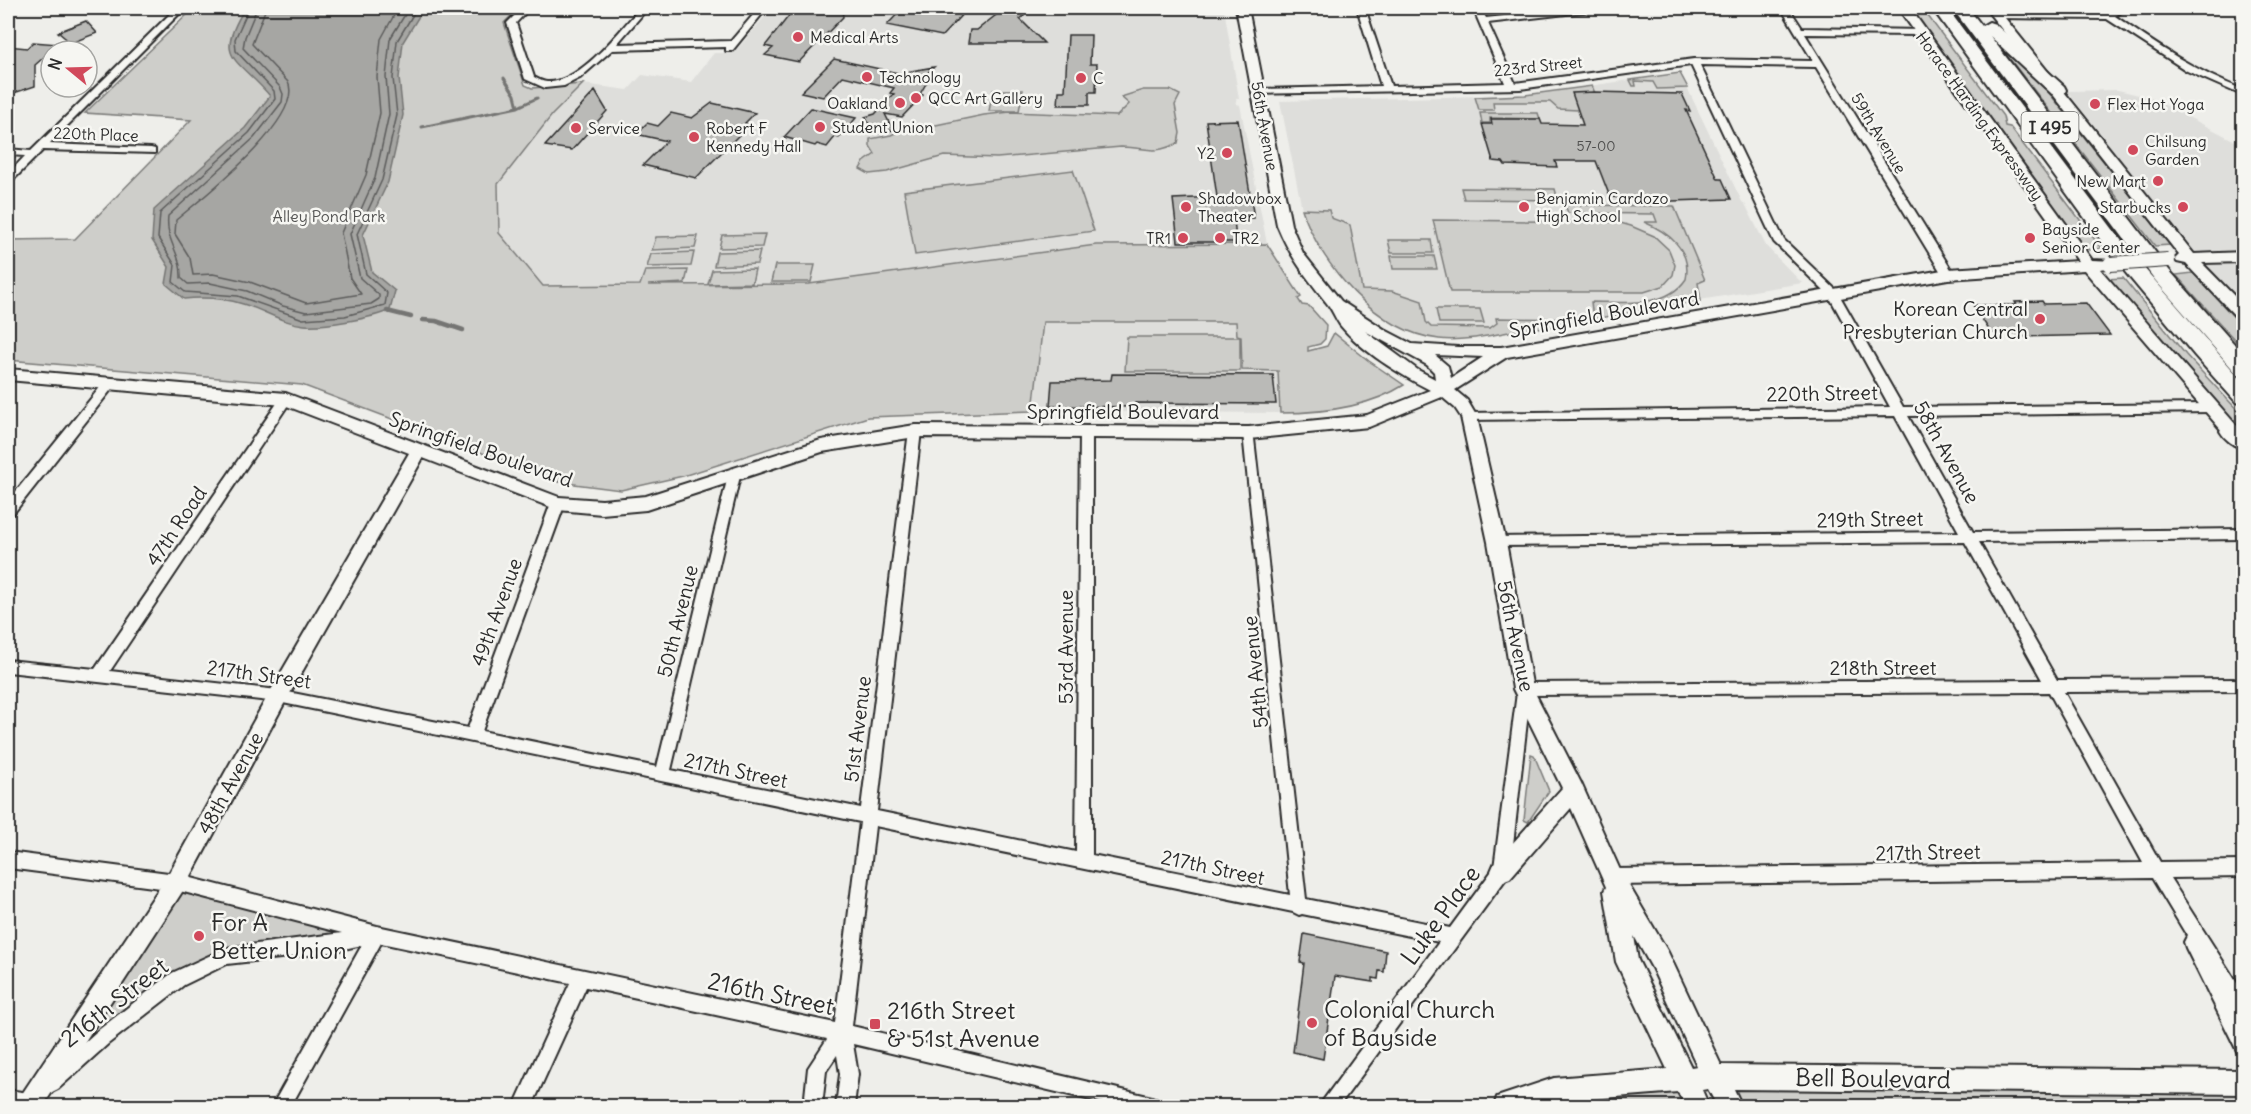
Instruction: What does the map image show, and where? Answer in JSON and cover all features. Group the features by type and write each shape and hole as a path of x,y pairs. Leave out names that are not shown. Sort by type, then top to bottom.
{"highway":[{"name":"I 495","path":"1939,8 2137,277 2192,343 2244,397"},
{"name":"I 495","path":"1960,8 2162,275 2244,369"},
{"path":"1968,8 2058,90"}],"main road":[{"name":"56th Avenue","path":"1242,8 1288,237 1310,274 1334,301 1346,322 1367,341 1412,374 1444,390 1461,404 1469,417 1497,542 1523,689 1574,790 1612,877 1660,960 1730,1107"},
{"name":"Horace Harding Expressway","path":"1904,8 2088,265 2239,439"},
{"path":"1994,11 2190,259 2244,316"},
{"name":"Springfield Boulevard","path":"8,374 286,399 558,503 602,507 646,503 735,476 820,446 915,431 1249,433 1369,421 1444,390 1490,358 1503,352 1948,274 2244,257"},
{"name":"56th Avenue","path":"1334,301 1382,334 1432,361 1442,370 1444,390"},
{"path":"1405,346 1458,352 1503,352"},
{"name":"48th Avenue","path":"31,1104 176,882 278,696 418,451"},
{"path":"1502,871 1574,790"},
{"name":"56th Avenue","path":"1612,877 1627,962 1697,1107"},
{"name":"Bell Boulevard","path":"1506,1107 1554,1090 1714,1077 2244,1082"}],"street":[{"path":"8,179 76,113 84,101 181,8"},
{"path":"526,8 512,23 530,79 537,84 551,85 563,83 578,76 644,8"},
{"path":"725,53 763,8"},
{"path":"1361,8 1387,89"},
{"path":"1477,8 1511,86"},
{"path":"1483,21 1592,8"},
{"name":"59th Avenue","path":"1785,8 1948,274"},
{"path":"1994,11 2109,16 2124,8"},
{"path":"2109,16 2162,53 2244,93"},
{"path":"1799,31 1920,32"},
{"path":"608,47 733,44"},
{"name":"223rd Street","path":"1258,92 1511,86 1694,62 1820,64"},
{"name":"58th Avenue","path":"1694,62 1779,242 1833,294 2156,870 2244,1011"},
{"name":"220th Place","path":"8,152 151,151"},
{"path":"8,509 110,383"},
{"name":"47th Road","path":"99,675 286,399"},
{"name":"220th Street","path":"1469,417 2210,408"},
{"name":"51st Avenue","path":"845,1107 849,1074 842,1033 915,431"},
{"name":"53rd Avenue","path":"1084,862 1086,432"},
{"name":"54th Avenue","path":"1249,433 1299,907"},
{"name":"50th Avenue","path":"662,776 735,476"},
{"name":"49th Avenue","path":"473,736 558,503"},
{"name":"219th Street","path":"1497,542 2244,534"},
{"name":"217th Street","path":"8,666 278,696 1454,937"},
{"name":"218th Street","path":"1523,689 2054,688 2244,685"},
{"name":"Luke Place","path":"1329,1107 1502,871 1523,689"},
{"name":"216th Street","path":"8,860 176,882 377,934 842,1033 1152,1107"},
{"name":"217th Street","path":"1612,877 2244,869"},
{"name":"58th Avenue","path":"2156,870 2244,1047"},
{"path":"281,1107 377,934"},
{"name":"216th Street","path":"31,1104 102,1038 178,979 226,956 326,945 377,934"},
{"path":"523,1107 582,976"},
{"name":"51st Avenue","path":"813,1107 818,1068 842,1033"},
{"path":"8,1099 31,1104"}],"shaded area":[{"path":"772,8 1224,8 1239,99 1236,99 1237,104 1240,105 1267,244 1096,245 809,284 542,286 499,233 498,184 552,115 583,84 628,90 642,75 691,82 714,53 734,53"},
{"name":"Benjamin Cardozo High School","path":"1680,73 1742,202 1766,246 1802,283 1466,339 1439,339 1404,329 1367,303 1332,267 1313,238 1302,209 1280,101 1525,95"},
{"path":"2118,90 2151,98 2243,145 2243,305 2192,250 2067,91"},
{"path":"1043,322 1236,322 1241,335 1278,370 1280,413 1033,411"}],"green space":[{"name":"Alley Pond Park","path":"194,8 519,8 504,23 525,85 532,88 583,84 552,115 498,184 499,233 543,286 640,285 645,271 688,270 685,283 648,285 809,284 1096,245 1267,244 1301,297 1298,299 1302,305 1309,306 1326,325 1325,339 1320,344 1308,347 1308,351 1327,346 1334,333 1404,385 1375,399 1344,408 1280,413 1278,371 1242,370 1241,336 1237,335 1236,322 1043,322 1033,411 868,417 683,476 621,490 559,482 302,385 8,360 8,240 75,239 191,120 85,113"},
{"path":"1908,8 1922,8 2003,116 2005,126 2010,127 2102,249 2084,250"},
{"path":"1992,36 2038,79 2170,245 2155,246"},
{"path":"1680,73 1688,88 1657,89 1653,82 1635,81 1636,86 1633,86 1630,80"},
{"path":"1592,86 1595,93 1578,110 1558,109 1550,102 1493,102 1494,110 1479,110 1475,97 1525,95"},
{"path":"993,90 1023,90 1019,111 989,111"},
{"path":"1143,90 1170,90 1180,95 1175,105 1180,133 1178,143 1155,150 1121,147 997,158 944,156 887,172 869,174 860,169 864,162 875,154 870,146 870,139 891,135 912,125 931,126 1010,112 1117,116 1129,104 1121,97"},
{"path":"1480,113 1538,113 1540,119 1490,118 1490,123 1482,123"},
{"path":"1073,170 1094,231 915,255 904,191"},
{"path":"1461,188 1555,189 1558,200 1464,199"},
{"path":"1565,205 1674,206 1705,280 1698,283 1701,301 1593,319 1591,302 1643,302 1667,295 1677,289 1686,279 1685,259 1676,243 1662,231 1644,222 1657,222 1654,214 1568,213"},
{"path":"1302,209 1329,210 1331,218 1350,225 1362,290 1392,291 1422,301 1426,322 1431,327 1490,328 1497,323 1496,318 1584,319 1561,325 1470,339 1449,340 1416,334 1394,324 1373,310 1354,292 1322,252"},
{"path":"1433,220 1617,222 1654,236 1669,250 1675,265 1673,275 1663,286 1644,292 1450,292"},
{"path":"765,234 762,247 719,248 722,235"},
{"path":"698,236 695,248 652,250 656,237"},
{"path":"1388,240 1431,240 1433,253 1391,253"},
{"path":"760,251 757,264 714,266 717,252"},
{"path":"694,252 691,266 647,267 651,254"},
{"path":"1391,256 1434,256 1437,269 1393,269"},
{"path":"775,265 815,265 811,282 771,282"},
{"path":"755,269 752,283 708,284 712,270"},
{"path":"2193,273 2243,327 2243,349 2176,275"},
{"path":"2123,278 2186,355 2243,416 2243,433 2107,279"},
{"path":"1436,309 1480,309 1484,323 1439,323"},
{"path":"1127,337 1240,337 1240,371 1125,371"},
{"path":"1531,754 1534,755 1549,791 1528,822 1524,820"},
{"path":"176,882 377,934 259,951 178,979 32,1102"},
{"path":"1732,1089 2243,1090 2244,1106 1743,1106 1739,1105"},
{"path":"1679,1090 1686,1106 1555,1106 1603,1097"}],"water":[{"path":"245,8 424,8 403,42 399,78 403,115 388,182 363,235 372,272 395,291 390,310 348,321 304,325 288,322 236,302 214,298 184,299 166,284 169,267 152,240 154,210 245,128 270,96 239,65 230,48 231,38"}],"building":[{"name":"Medical Arts","path":"795,8 842,8 843,17 799,62 765,55 773,48 765,46"},
{"path":"903,8 968,8 942,36 887,25"},
{"path":"1005,8 1014,8 1024,16 1020,19 1044,43 968,43 970,30 977,30"},
{"path":"86,21 97,33 81,39 66,39 58,32"},
{"name":"C","path":"1068,35 1091,35 1090,64 1097,64 1096,92 1089,92 1089,105 1058,105 1059,91 1065,91"},
{"path":"33,42 39,42 39,62 35,65 35,86 8,95 8,46 27,48"},
{"path":"834,59 907,75 911,71 934,67 921,79 928,80 920,94 923,95 902,117 885,114 893,130 881,133 874,132 865,117 875,114 894,94 890,93 894,88 843,76 823,97 801,92"},
{"name":"Service","path":"595,91 607,111 572,150 545,146"},
{"name":"Benjamin Cardozo High School","path":"1572,93 1682,94 1690,111 1686,110 1718,179 1722,179 1731,199 1672,201 1610,197 1596,161 1555,161 1557,167 1505,165 1503,162 1493,161 1482,124 1492,124 1491,119 1540,119 1542,124 1583,125"},
{"name":"Robert F Kennedy Hall","path":"712,103 755,113 745,123 750,124 696,178 643,165 667,141 636,134 647,123 658,126 671,113 692,118"},
{"name":"Student Union","path":"811,108 856,118 839,138 835,137 827,147 784,137"},
{"path":"1238,120 1254,218 1234,218 1236,242 1178,242 1173,199 1217,197 1206,121"},
{"name":"Korean Central Presbyterian Church","path":"2042,301 2044,304 2086,303 2110,335 2019,337 2016,333 1991,333 1973,305 2017,305 2015,302"},
{"path":"1112,374 1273,375 1276,404 1135,403 1135,407 1050,406 1052,381 1111,380"},
{"name":"Colonial Church of Bayside","path":"1304,934 1386,951 1384,972 1379,971 1378,979 1373,978 1373,982 1335,976 1323,1059 1293,1052 1304,963 1300,962"}],"waterway":[{"path":"504,78 515,95 518,107"},
{"path":"518,107 537,98"},
{"path":"422,127 518,107"},
{"path":"387,311 411,317"},
{"path":"423,320 436,321 463,330"}],"place":[{"name":"Medical Arts","path":"798,37"},
{"name":"Technology","path":"867,77"},
{"name":"C","path":"1081,78"},
{"name":"QCC Art Gallery","path":"916,98"},
{"name":"Oakland","path":"900,103"},
{"name":"Flex Hot Yoga","path":"2095,104"},
{"name":"Student Union","path":"820,127"},
{"name":"Service","path":"576,128"},
{"name":"Robert F Kennedy Hall","path":"694,137"},
{"name":"Chilsung Garden","path":"2133,150"},
{"name":"Y2","path":"1227,153"},
{"name":"New Mart","path":"2158,181"},
{"name":"Shadowbox Theater","path":"1186,207"},
{"name":"Benjamin Cardozo High School","path":"1524,207"},
{"name":"Starbucks","path":"2183,207"},
{"name":"TR1","path":"1183,238"},
{"name":"TR2","path":"1220,238"},
{"name":"Bayside Senior Center","path":"2030,238"},
{"name":"Korean Central Presbyterian Church","path":"2040,319"},
{"name":"For A Better Union","path":"199,936"},
{"name":"Colonial Church of Bayside","path":"1312,1023"},
{"name":"216th Street & 51st Avenue","path":"875,1024"}]}
